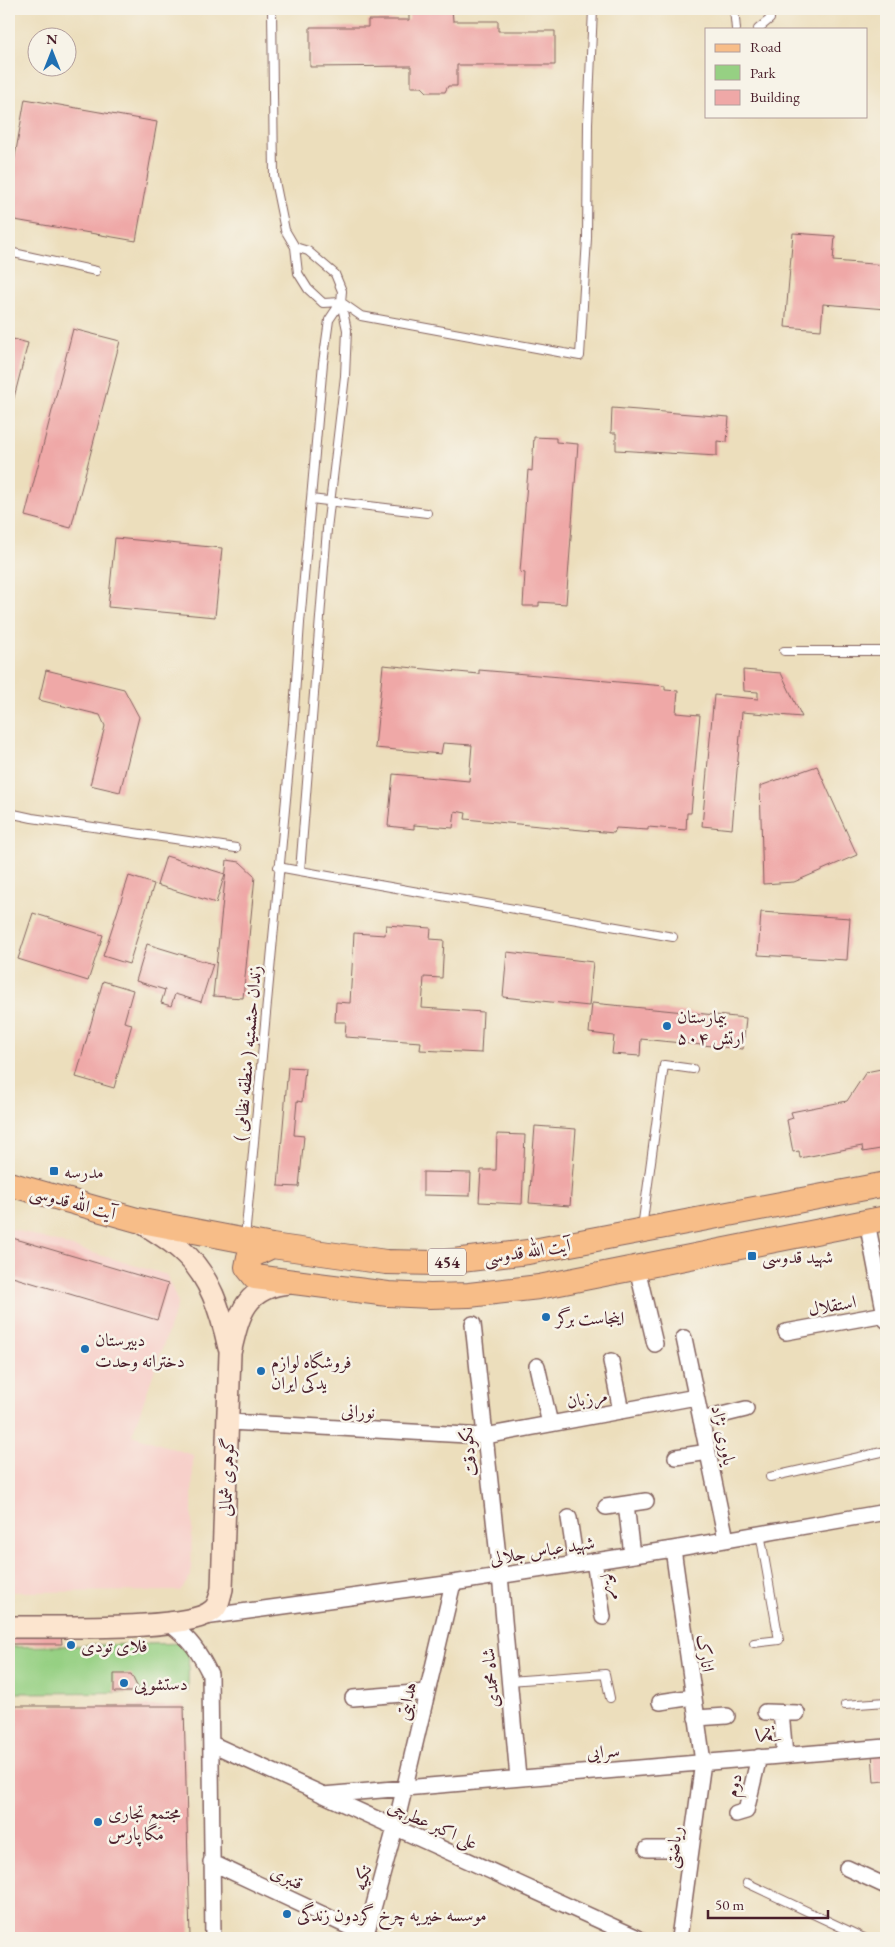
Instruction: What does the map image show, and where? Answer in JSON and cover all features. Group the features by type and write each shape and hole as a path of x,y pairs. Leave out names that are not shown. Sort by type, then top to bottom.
{"main road":[{"name":"آیت الله قدوسی","path":"9,1184 137,1220 272,1246 386,1262 437,1263 528,1252 886,1184"},
{"name":"آیت الله قدوسی","path":"137,1220 181,1250 206,1280 219,1310 230,1353"},
{"name":"454","path":"230,1353 238,1323 246,1303 260,1291 279,1284 297,1282 388,1294 469,1296 539,1288 877,1220"},
{"path":"272,1246 249,1257 247,1267 250,1272 255,1277 297,1282"},
{"name":"گوهری شمالی","path":"203,1617 214,1610 222,1589 230,1353"},
{"path":"9,1626 170,1624 203,1617"}],"street":[{"path":"877,1220 886,1317"},
{"path":"637,1268 655,1344"},
{"name":"استقلال","path":"786,1332 886,1317"},
{"name":"نکودقت","path":"473,1324 500,1575"},
{"name":"یاوری نژاد","path":"684,1338 726,1539"},
{"path":"611,1361 621,1411"},
{"path":"536,1366 550,1424"},
{"name":"مرزبان","path":"485,1436 696,1397"},
{"path":"701,1420 746,1409"},
{"name":"نورانی","path":"229,1422 485,1436"},
{"path":"676,1457 708,1452"},
{"path":"606,1507 646,1501"},
{"path":"626,1504 632,1555"},
{"name":"شهید عباس جلالی","path":"203,1617 453,1583 673,1549 886,1512"},
{"path":"569,1518 576,1564"},
{"name":"انارک","path":"673,1549 703,1762"},
{"name":"مریم","path":"594,1561 603,1617"},
{"name":"شاه محمدی","path":"500,1575 518,1778"},
{"name":"هدایتی","path":"395,1828 453,1583"},
{"path":"170,1624 186,1636 199,1652 210,1674 213,1938"},
{"path":"353,1698 428,1692"},
{"path":"660,1702 693,1697"},
{"path":"765,1712 797,1714"},
{"name":"یکم","path":"781,1713 785,1755"},
{"path":"696,1718 727,1716"},
{"name":"علی اکبر عطرچی","path":"212,1744 638,1938"},
{"name":"سرایی","path":"323,1795 886,1747"},
{"name":"دوم","path":"736,1814 746,1811 759,1757"},
{"name":"ریاضتی","path":"679,1938 703,1762"},
{"name":"تکیه","path":"368,1937 395,1828"},
{"path":"646,1849 692,1849"},
{"name":"قنبری","path":"211,1862 368,1937"},
{"path":"847,1868 886,1886"}],"lane":[{"path":"272,9 274,176 285,230 296,247 298,273 308,289 322,303 341,302 361,316 580,356 587,238 588,123 593,9"},
{"path":"734,9 736,28"},
{"path":"759,28 770,20 770,9"},
{"path":"296,247 308,251 335,274 342,291 341,302 347,330 345,376 330,501 300,871"},
{"path":"9,252 96,271"},
{"name":"زندان حشمتیه ( منطقه نظامی )","path":"245,1240 278,867 293,724 323,363 329,320 341,302"},
{"path":"311,499 428,513"},
{"path":"784,652 886,651"},
{"path":"9,813 236,848"},
{"path":"278,867 673,937"},
{"path":"642,1230 664,1065 693,1069"},
{"path":"770,1477 886,1451"},
{"path":"754,1643 778,1640 760,1533"},
{"path":"509,1681 605,1674 610,1698"},
{"path":"845,1705 886,1702"},
{"path":"747,1883 864,1938"}],"shaded area":[{"path":"9,1228 167,1275 178,1303 132,1435 193,1455 191,1576 180,1591 9,1592"}],"green space":[{"path":"189,1643 188,1692 9,1693 9,1647"}],"building":[{"path":"409,9 452,9 453,21 498,21 498,31 555,31 555,65 457,65 457,86 448,86 445,92 427,92 422,87 411,87 411,66 310,67 310,27 368,27 368,20 409,20"},
{"path":"25,99 157,122 136,241 9,219 9,191"},
{"path":"793,233 835,236 833,261 886,265 886,309 823,304 821,330 785,327"},
{"path":"73,329 120,341 71,528 25,516"},
{"path":"9,338 28,343 9,417"},
{"path":"612,408 729,417 727,442 717,441 717,456 616,450 616,433 611,433"},
{"path":"534,437 556,438 556,442 578,444 566,604 539,602 539,606 523,606 525,573 520,572 528,470 532,471"},
{"path":"115,538 222,548 215,617 108,607"},
{"path":"383,665 479,674 479,670 665,686 665,690 678,691 676,713 700,715 691,813 687,813 686,830 648,827 648,830 616,828 614,833 465,819 466,813 455,811 453,828 414,825 414,829 388,826 393,774 469,781 472,745 443,743 441,754 375,748"},
{"path":"46,670 124,689 139,717 120,792 90,785 105,726 100,715 39,700"},
{"path":"743,670 781,673 802,717 742,712 732,829 702,826 714,695 758,699 758,692 744,691"},
{"path":"817,766 857,855 794,882 763,884 760,786"},
{"path":"166,856 225,874 216,903 157,885"},
{"path":"227,860 240,862 255,876 243,998 213,996"},
{"path":"129,876 154,884 129,964 103,956"},
{"path":"761,912 850,918 847,960 758,955"},
{"path":"33,913 103,935 88,981 18,959"},
{"path":"386,925 431,928 430,939 444,940 442,978 424,977 422,1008 483,1012 481,1053 420,1050 421,1042 345,1037 346,1022 335,1022 336,1002 350,1003 354,933 385,935"},
{"path":"147,944 213,964 201,1002 175,994 171,1006 161,1003 165,990 136,981"},
{"path":"507,952 593,962 589,1006 503,997"},
{"path":"103,981 133,990 124,1022 132,1024 114,1088 76,1077"},
{"name":"بیمارستان ۵۰۴ ارتش","path":"592,1003 746,1018 743,1049 641,1039 640,1056 612,1054 614,1036 589,1033"},
{"path":"288,1067 305,1068 302,1102 297,1101 294,1135 304,1136 299,1187 278,1186"},
{"path":"886,1068 886,1148 863,1152 862,1146 800,1158 799,1151 793,1152 787,1120 793,1118 791,1112 847,1101 866,1072"},
{"path":"535,1126 576,1129 570,1206 529,1203"},
{"path":"497,1134 525,1135 522,1204 479,1202 481,1170 496,1170"},
{"path":"423,1172 471,1173 470,1196 423,1195"},
{"path":"9,1237 168,1284 157,1320 9,1276"},
{"path":"9,1634 61,1634 62,1644 9,1644"},
{"name":"دستشویی","path":"114,1674 131,1674 140,1692 114,1692"},
{"name":"مجتمع تجاری مگا پارس","path":"9,1706 184,1706 190,1938 9,1938"},
{"path":"886,1751 886,1781 874,1782 872,1753"}],"place":[{"name":"بیمارستان ۵۰۴ ارتش","path":"667,1026"},
{"name":"مدرسه","path":"54,1171"},
{"name":"شهید قدوسی","path":"752,1256"},
{"name":"اینجاست برگر","path":"546,1317"},
{"name":"دبیرستان دخترانه وحدت","path":"85,1349"},
{"name":"فروشگاه لوازم یدکی ایران","path":"261,1371"},
{"name":"فلای تودی","path":"71,1645"},
{"name":"دستشویی","path":"124,1683"},
{"name":"مجتمع تجاری مگا پارس","path":"98,1822"},
{"name":"موسسه خیریه چرخ گردون زندگی","path":"287,1914"}]}
